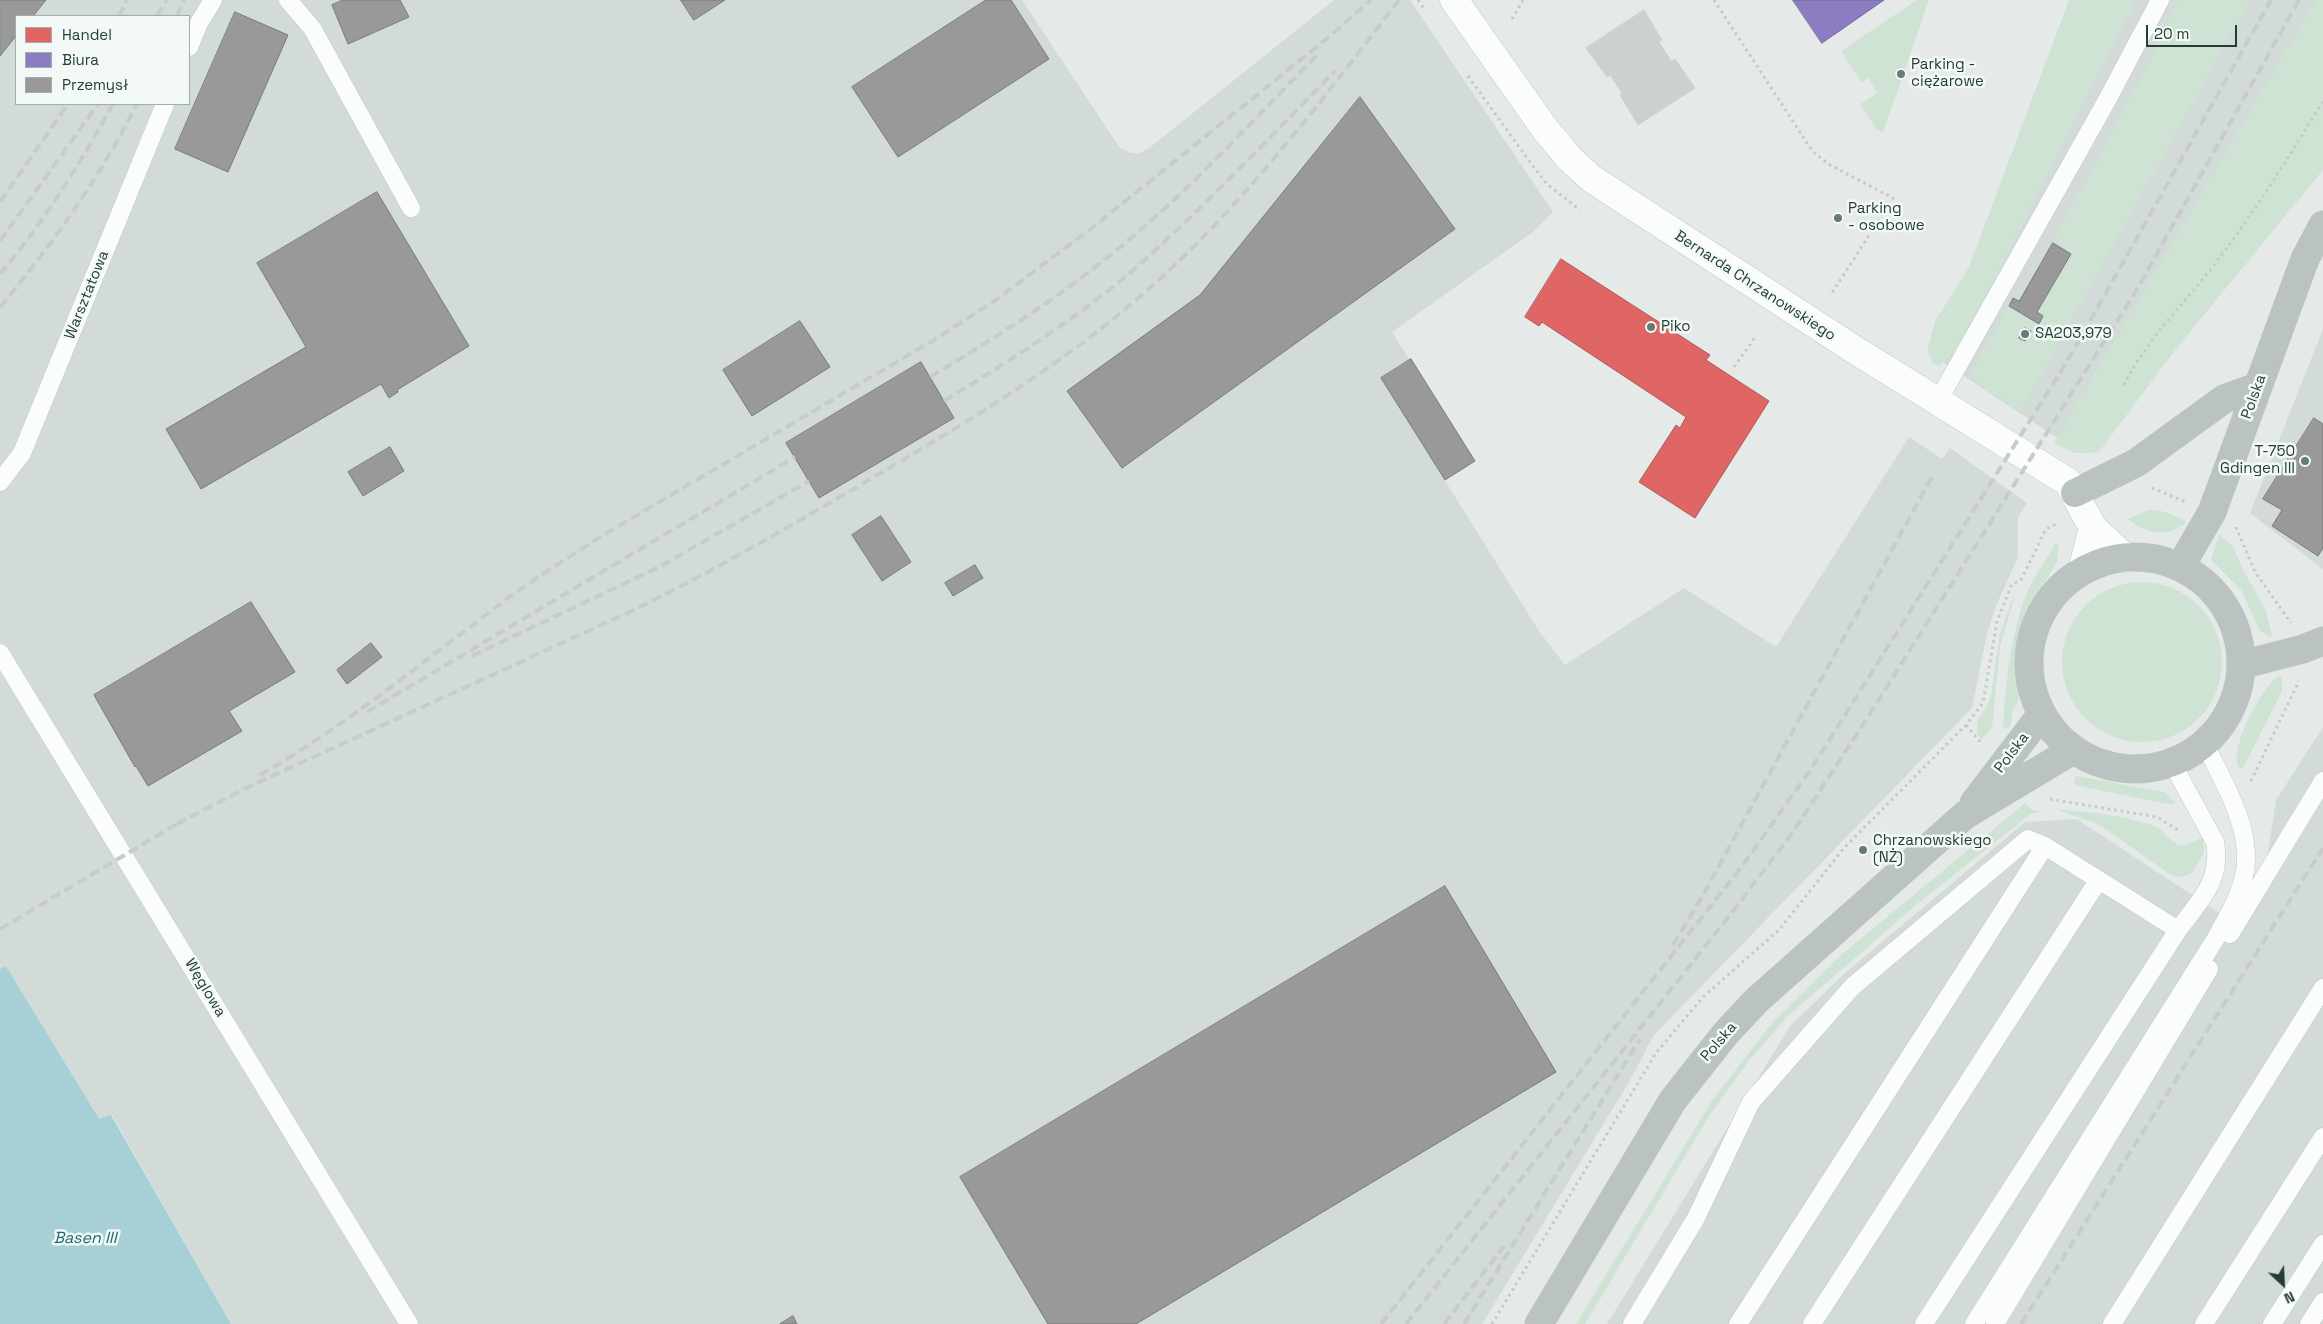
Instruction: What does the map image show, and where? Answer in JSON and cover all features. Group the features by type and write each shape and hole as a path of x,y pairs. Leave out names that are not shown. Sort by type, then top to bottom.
{"highway":[{"name":"Polska","path":"2180,567 2212,512 2305,259 2323,225"},
{"path":"2075,493 2136,463 2224,399 2258,387"},
{"path":"2126,558 2146,558 2180,567 2210,588 2227,611 2238,637 2241,665 2236,694 2224,721 2205,744 2189,755 2172,763 2138,770 2104,765 2073,750 2055,734 2042,715 2030,684 2029,650 2038,618 2056,591 2082,570 2103,562 2126,558"},
{"path":"2241,665 2323,641"},
{"name":"Polska","path":"1965,815 2042,715"},
{"name":"Polska","path":"1539,1324 1673,1100 1726,1033 1757,1000 1965,815 2073,750"}],"street":[{"name":"Bernarda Chrzanowskiego","path":"1454,0 1546,129 1570,159 1592,179 1855,350 2068,482 2093,528 2126,558"},
{"path":"2082,570 2093,528"}],"lane":[{"path":"190,45 199,23 213,0"},
{"path":"288,0 312,28 411,208"},
{"path":"1938,401 2101,111 2160,0"},
{"name":"Warsztatowa","path":"0,482 22,453 166,105"},
{"name":"Węglowa","path":"0,653 409,1324"},
{"path":"1974,1324 2216,938 2237,896 2245,871 2246,850 2243,830 2205,744"},
{"path":"1924,1324 2178,930 2211,883 2217,870 2218,856 2215,842 2172,763"},
{"path":"1995,1324 2323,781"},
{"path":"1632,1324 1696,1218 1751,1102 1852,987 2028,839 2045,846 2178,930"},
{"path":"1738,1324 2045,846"},
{"path":"1812,1324 2098,881"},
{"path":"2112,1324 2323,988"},
{"path":"2204,1324 2323,1136"},
{"path":"2272,1324 2323,1244"},
{"path":"2309,1324 2323,1302"}],"path":[{"path":"1512,19 1523,0"},
{"path":"1714,0 1813,152 1830,165 1893,198 1830,296"},
{"path":"2124,385 2131,371 2154,340 2261,203 2323,102"},
{"path":"1734,367 1756,336"},
{"path":"2150,487 2190,503"},
{"path":"1492,1324 1656,1053 1702,997 1780,930 1844,848 1966,725 1983,703 1997,621 2012,584 2022,580 2046,529 2056,524"},
{"path":"2235,524 2255,572 2292,624"},
{"path":"2250,782 2299,680"},
{"path":"1966,725 1984,746"},
{"path":"2050,799 2157,816 2177,830 2183,831"}],"shaded area":[{"path":"0,0 1022,0 1120,148 1131,153 1139,153 1148,149 1334,0 1410,0 1553,212 1533,232 1392,332 1409,359 1381,378 1539,631 1565,665 1684,588 1776,647 1909,437 1942,459 1950,448 2027,503 2018,517 2018,557 1996,606 1987,634 1972,708 1654,1035 1629,1082 1482,1324 231,1324 112,1115 99,1120 6,966 0,969"},
{"path":"2079,0 2323,0 2099,452 2080,453 1935,357 1975,251"},
{"path":"2323,329 2323,569 2250,513"},
{"path":"2323,727 2323,1324 1607,1324 1790,1026 1844,974 2025,822 2077,819 2236,924 2265,870 2276,800"}],"green space":[{"path":"1917,0 1929,0 1883,133 1877,130 1860,104 1877,93 1868,78 1861,82 1841,51"},
{"path":"2069,0 2136,0 2000,269 1956,351 1939,366 1933,363 1927,351 1935,321 1969,267"},
{"path":"2178,0 2250,0 2020,412 1975,382 1973,369 2009,306 2039,324 2043,316 2037,312 2071,254 2052,244 2155,52"},
{"path":"2316,0 2323,0 2323,170 2176,349 2099,452 2074,453 2054,443"},
{"path":"2149,510 2164,512 2187,522 2172,531 2157,532 2142,528 2127,519"},
{"path":"2219,535 2233,546 2242,568 2266,610 2272,636 2270,637 2260,631 2241,590 2211,560"},
{"path":"2055,544 2059,545 2057,562 2032,603 2019,645 2016,660 2019,694 2018,702 2012,712 2011,727 2003,728 2012,644 2016,627 2032,582"},
{"path":"2150,582 2180,591 2199,605 2209,617 2216,631 2221,646 2221,678 2216,693 2209,707 2199,719 2187,729 2165,739 2150,742 2134,742 2119,739 2097,729 2075,707 2063,678 2062,654 2065,639 2075,617 2097,595 2126,583"},
{"path":"2017,587 2000,647 1992,728 1981,740 1977,733 1977,721 1987,706 1991,695 2000,633"},
{"path":"2278,676 2282,677 2282,691 2243,768 2239,768 2237,759 2238,747 2242,733 2264,692"},
{"path":"2077,776 2164,792 2176,803 2167,804 2079,786 2074,783"},
{"path":"2025,803 2033,810 2042,812 2032,813 1916,905 1787,1017 1748,1062 1710,1115 1585,1324 1576,1324 1713,1099 1772,1023 1841,955"},
{"path":"2058,810 2107,815 2145,823 2158,828 2173,842 2181,846 2203,838 2204,853 2192,873 2182,877 2171,875 2098,824"}],"water":[{"name":"Basen III","path":"6,966 99,1119 111,1115 231,1324 0,1324 0,969"}],"building: Handel":[{"path":"1561,259 1710,355 1706,360 1769,401 1695,518 1639,482 1676,425 1680,428 1686,417 1542,322 1539,326 1525,317"}],"building: Biura":[{"path":"1793,0 1884,0 1822,43"}],"building: Przemysł":[{"path":"0,0 46,0 34,15 15,15 15,37 0,56"},
{"path":"343,0 400,0 409,17 348,44 332,5"},
{"path":"681,0 725,0 694,20"},
{"path":"986,0 1011,0 1049,59 898,157 852,87"},
{"path":"235,12 288,35 228,172 175,149"},
{"path":"1360,97 1455,229 1122,468 1067,391 1200,295"},
{"path":"377,192 469,346 397,390 398,392 389,398 381,384 201,489 166,429 306,347 257,263"},
{"path":"2053,243 2071,254 2037,312 2043,316 2039,324 2009,306 2013,298 2019,301"},
{"path":"800,321 830,367 752,416 723,370"},
{"name":"SA203,979","path":"2025,328 2031,331 2025,341 2019,338"},
{"path":"1411,359 1475,461 1445,480 1381,378"},
{"path":"921,362 954,418 819,498 786,443"},
{"name":"T-750 Gdingen III","path":"2314,418 2323,424 2323,548 2318,556 2272,526 2282,510 2263,499"},
{"path":"390,447 404,471 363,496 348,472"},
{"path":"881,516 911,562 882,581 852,535"},
{"path":"975,565 983,578 953,596 945,583"},
{"path":"251,602 295,672 229,711 242,731 148,786 94,695"},
{"path":"371,643 382,657 347,684 337,670"},
{"path":"1445,886 1556,1072 1136,1324 1048,1324 960,1177"},
{"path":"793,1316 797,1324 780,1324"}],"building: Inne":[{"path":"1644,10 1662,40 1659,42 1671,61 1675,59 1695,88 1638,125 1620,95 1622,93 1610,75 1607,77 1586,48"}],"railway":[{"path":"120,15 127,0"},
{"path":"158,15 167,0"},
{"path":"177,15 184,0"},
{"path":"287,759 373,700 511,596 560,563 610,531 934,340 997,299 1092,228 1330,36 1371,0"},
{"path":"177,824 246,788 636,609 698,577 879,474 958,427 1035,377 1072,351 1144,294 1208,232 1293,136 1399,0"},
{"path":"1381,1324 1743,865 1811,769 2068,360 2271,0"},
{"path":"1406,1324 1737,906 1793,832 1866,720 2136,291 2299,0"},
{"path":"930,377 1030,314 1078,281 1124,244 1200,175 1319,53"},
{"path":"944,401 1070,320 1140,264 1239,169 1335,71"},
{"path":"0,202 67,105"},
{"path":"0,241 97,105"},
{"path":"0,274 32,234 61,192 112,105"},
{"path":"0,307 39,259 91,184 136,105"},
{"path":"367,712 795,457"},
{"path":"1673,945 1703,895 1933,475"},
{"path":"472,656 661,566 809,481"},
{"path":"260,775 292,756"},
{"path":"0,929 182,821"},
{"path":"2021,1324 2323,848"},
{"path":"1464,1324 1640,1039"},
{"path":"1444,1324 1504,1246"}],"place":[{"name":"Parking - ciężarowe","path":"1901,74"},
{"name":"Parking - osobowe","path":"1838,218"},
{"name":"Piko","path":"1651,327"},
{"name":"SA203,979","path":"2025,334"},
{"name":"T-750 Gdingen III","path":"2305,461"},
{"name":"Chrzanowskiego (NŻ)","path":"1863,850"}]}
